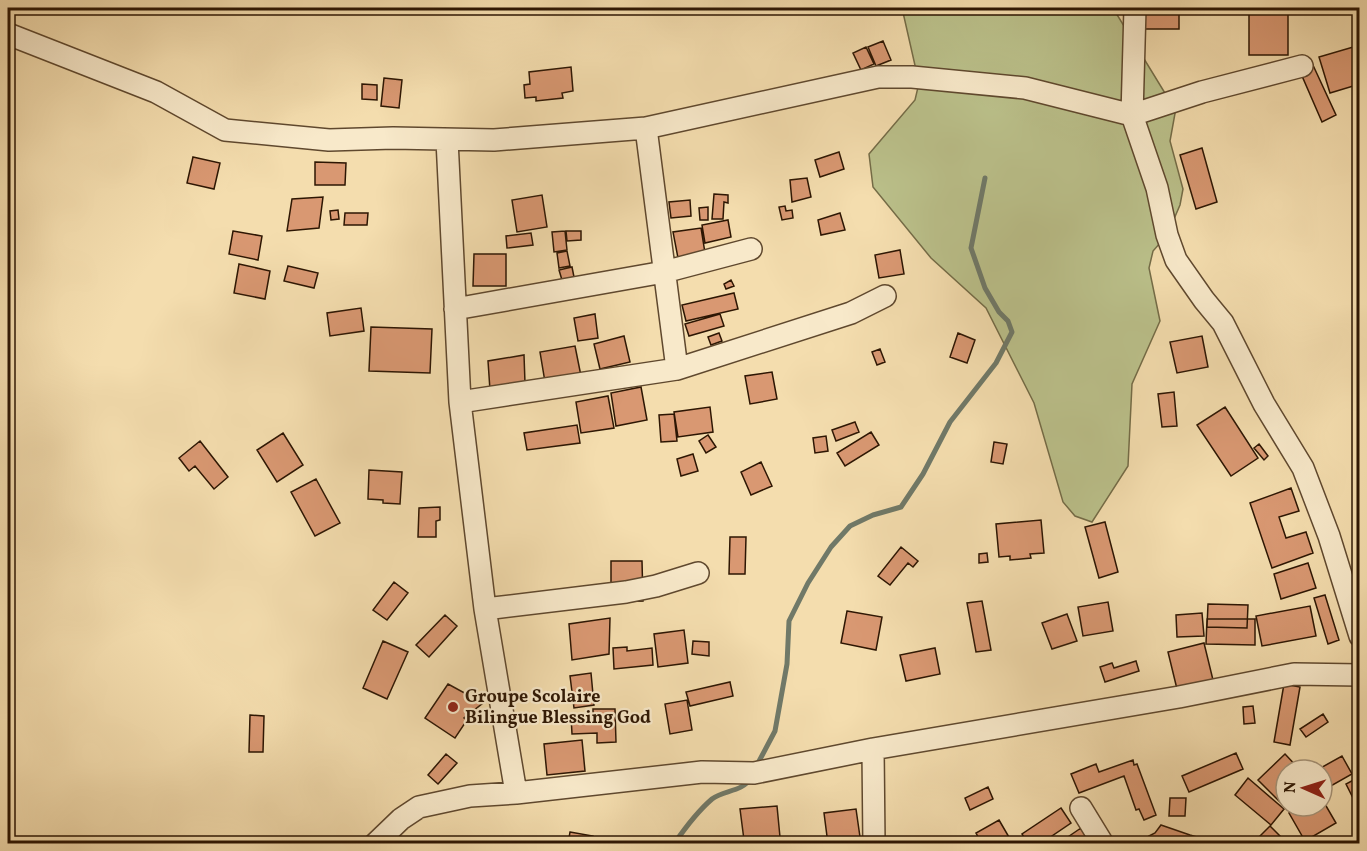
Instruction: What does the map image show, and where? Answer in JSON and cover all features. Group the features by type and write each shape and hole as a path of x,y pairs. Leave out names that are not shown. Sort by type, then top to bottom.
{"street":[{"path":"1135,8 1132,115 1157,188 1167,235 1176,260 1223,323 1264,404 1303,468 1329,536 1359,636"},
{"path":"8,34 156,92 225,130 329,140 393,138 494,140 646,128 866,80 912,76 1024,88 1132,115 1202,92 1302,66"},
{"path":"646,128 677,369"},
{"path":"447,140 460,402 485,609 516,793"},
{"path":"455,309 664,272 751,249"},
{"path":"460,402 677,369 851,313 885,296"},
{"path":"485,609 634,591 699,573"},
{"path":"375,843 418,807 470,796 702,772 754,773 873,749 1294,674 1359,675"},
{"path":"873,749 874,843"},
{"path":"1081,808 1103,843"}],"green space":[{"path":"902,8 1113,8 1176,108 1170,141 1183,189 1180,205 1167,235 1153,251 1149,268 1160,321 1132,384 1128,466 1092,522 1075,516 1063,502 1034,403 986,308 931,258 873,187 869,154 915,100 919,83"}],"building":[{"path":"1140,8 1179,8 1179,29 1140,29"},
{"path":"1316,8 1338,8 1338,14 1316,14"},
{"path":"1288,9 1288,55 1249,55 1249,10"},
{"path":"883,41 891,60 876,66 868,47"},
{"path":"1360,45 1360,84 1330,93 1319,57"},
{"path":"866,47 874,64 861,70 853,53"},
{"path":"1312,63 1336,115 1322,122 1299,69"},
{"path":"571,67 573,91 562,93 563,98 536,101 536,97 525,98 524,85 530,84 529,72"},
{"path":"384,78 402,80 399,108 381,106"},
{"path":"362,84 377,85 377,100 362,99"},
{"path":"1202,148 1217,202 1196,209 1180,155"},
{"path":"839,152 844,169 820,177 815,160"},
{"path":"193,157 220,163 214,189 187,183"},
{"path":"315,162 346,163 345,185 315,185"},
{"path":"807,178 811,197 792,202 790,180"},
{"path":"714,194 728,195 728,203 724,202 723,219 712,219"},
{"path":"542,195 547,227 517,232 512,200"},
{"path":"323,197 319,228 287,231 292,199"},
{"path":"690,200 691,216 671,218 669,202"},
{"path":"785,206 786,211 792,210 793,218 782,220 779,207"},
{"path":"708,207 708,220 700,220 699,208"},
{"path":"338,210 339,219 331,220 330,211"},
{"path":"345,213 368,213 367,225 344,225"},
{"path":"840,213 845,230 821,235 818,220"},
{"path":"728,220 731,237 705,243 702,225"},
{"path":"701,228 705,253 678,258 673,232"},
{"path":"233,231 262,236 258,260 229,254"},
{"path":"565,231 567,250 554,252 552,232"},
{"path":"566,231 581,231 581,240 567,241"},
{"path":"531,233 533,245 507,248 506,236"},
{"path":"900,250 904,274 879,278 875,255"},
{"path":"567,251 570,266 559,268 557,253"},
{"path":"474,254 506,254 506,286 473,286"},
{"path":"239,264 270,271 265,299 234,293"},
{"path":"288,266 318,273 314,288 284,281"},
{"path":"572,267 574,277 562,280 559,270"},
{"path":"731,280 734,286 726,289 724,284"},
{"path":"734,293 738,309 686,321 682,305"},
{"path":"361,308 364,331 330,336 327,313"},
{"path":"595,314 598,338 578,341 574,318"},
{"path":"720,314 724,326 689,336 685,324"},
{"path":"371,327 432,329 430,373 369,371"},
{"path":"719,333 722,341 711,345 708,337"},
{"path":"958,333 975,340 967,363 950,357"},
{"path":"624,336 630,362 600,369 594,344"},
{"path":"1202,336 1208,367 1177,373 1170,342"},
{"path":"575,346 581,376 545,382 540,352"},
{"path":"880,349 885,362 877,365 872,352"},
{"path":"524,355 525,383 490,390 488,361"},
{"path":"772,372 777,399 750,404 745,376"},
{"path":"641,387 647,420 616,426 611,393"},
{"path":"1174,392 1177,426 1162,427 1158,394"},
{"path":"608,396 614,428 581,433 576,402"},
{"path":"710,407 713,432 678,437 674,412"},
{"path":"1225,407 1258,458 1231,476 1197,425"},
{"path":"674,414 677,441 661,442 659,415"},
{"path":"855,422 859,432 836,441 832,430"},
{"path":"577,425 580,443 527,450 524,433"},
{"path":"871,432 879,445 845,466 837,453"},
{"path":"283,433 303,465 277,482 257,450"},
{"path":"708,435 716,447 706,453 699,441"},
{"path":"826,436 828,451 815,453 813,438"},
{"path":"200,441 228,477 214,489 195,466 189,471 179,458"},
{"path":"994,442 1007,444 1003,464 991,462"},
{"path":"1259,444 1268,456 1264,460 1254,448"},
{"path":"693,454 698,471 681,476 677,459"},
{"path":"761,462 772,486 751,495 741,472"},
{"path":"369,470 402,472 400,504 368,499"},
{"path":"316,479 340,523 315,536 291,492"},
{"path":"1291,488 1299,511 1279,517 1286,538 1306,532 1313,553 1272,568 1250,503"},
{"path":"440,507 440,520 436,521 436,537 418,537 419,508"},
{"path":"1041,520 1044,553 1030,554 1031,558 1010,560 1010,556 999,557 996,524"},
{"path":"1105,522 1118,572 1099,578 1085,527"},
{"path":"730,537 746,537 745,574 729,574"},
{"path":"901,547 918,561 913,567 908,563 890,585 878,576"},
{"path":"987,553 988,562 979,563 979,554"},
{"path":"611,561 642,561 643,601 611,602"},
{"path":"1308,563 1316,588 1281,599 1274,574"},
{"path":"394,582 408,593 387,620 373,610"},
{"path":"1325,595 1339,640 1328,644 1314,598"},
{"path":"982,601 991,650 976,652 967,603"},
{"path":"1108,602 1113,631 1083,636 1078,607"},
{"path":"1208,604 1248,605 1247,628 1207,627"},
{"path":"1310,606 1316,636 1262,646 1256,616"},
{"path":"847,611 882,617 876,650 841,643"},
{"path":"1202,613 1204,636 1177,637 1176,615"},
{"path":"1067,614 1077,641 1052,649 1042,623"},
{"path":"445,615 457,626 429,657 416,645"},
{"path":"610,618 609,654 572,660 569,624"},
{"path":"1207,619 1255,619 1255,645 1206,644"},
{"path":"684,630 688,663 658,667 654,634"},
{"path":"383,641 408,652 387,699 363,688"},
{"path":"693,641 709,642 709,656 692,654"},
{"path":"1204,643 1213,680 1177,689 1168,652"},
{"path":"627,647 627,651 652,648 653,665 614,669 613,648"},
{"path":"935,648 940,674 906,681 900,655"},
{"path":"1136,661 1139,671 1105,682 1100,667 1112,663 1114,668"},
{"path":"591,673 594,705 574,708 570,676"},
{"path":"730,682 733,696 690,706 686,692"},
{"path":"448,684 483,703 464,718 467,720 455,738 425,718"},
{"path":"1284,684 1300,687 1290,745 1274,742"},
{"path":"687,700 692,730 670,734 665,704"},
{"path":"1253,706 1255,723 1244,724 1243,707"},
{"path":"593,709 615,709 616,742 597,743 597,733 572,734 571,716 593,715"},
{"path":"1323,714 1328,722 1306,737 1300,729"},
{"path":"250,715 264,716 263,752 249,752"},
{"path":"582,740 585,771 547,775 544,744"},
{"path":"1236,753 1243,769 1189,792 1182,776"},
{"path":"446,754 457,763 438,784 428,775"},
{"path":"1342,756 1352,774 1334,784 1334,760"},
{"path":"1133,760 1134,765 1137,764 1156,815 1144,820 1139,809 1136,810 1124,776 1079,793 1071,774 1096,764 1099,772"},
{"path":"1274,765 1274,796 1258,780"},
{"path":"1248,778 1274,800 1274,818 1277,818 1271,825 1235,795"},
{"path":"1360,778 1360,812 1346,784"},
{"path":"988,787 993,799 970,810 965,798"},
{"path":"1170,798 1186,798 1185,816 1169,816"},
{"path":"777,806 780,837 744,840 740,809"},
{"path":"1061,808 1071,823 1040,844 1028,844 1022,834"},
{"path":"856,809 861,844 828,844 824,813"},
{"path":"1292,818 1333,818 1336,823 1305,841"},
{"path":"999,820 1013,844 982,844 976,833"},
{"path":"1161,825 1204,839 1199,844 1167,844 1153,840 1149,836 1155,833"},
{"path":"1270,826 1288,844 1256,844 1254,842"},
{"path":"1081,828 1086,836 1074,844 1063,844 1062,841"},
{"path":"570,832 593,836 592,844 568,844"},
{"path":"597,837 623,841 623,844 596,844"}],"waterway":[{"path":"757,765 775,731 787,664 789,621 808,583 831,547 850,526 873,515 901,507 923,474 950,422 996,363 1012,332 1008,321 999,312 985,288 971,248 985,178"},
{"path":"674,844 712,799 737,789 750,779"}],"place":[{"name":"Groupe Scolaire Bilingue Blessing God","path":"453,707"}]}
